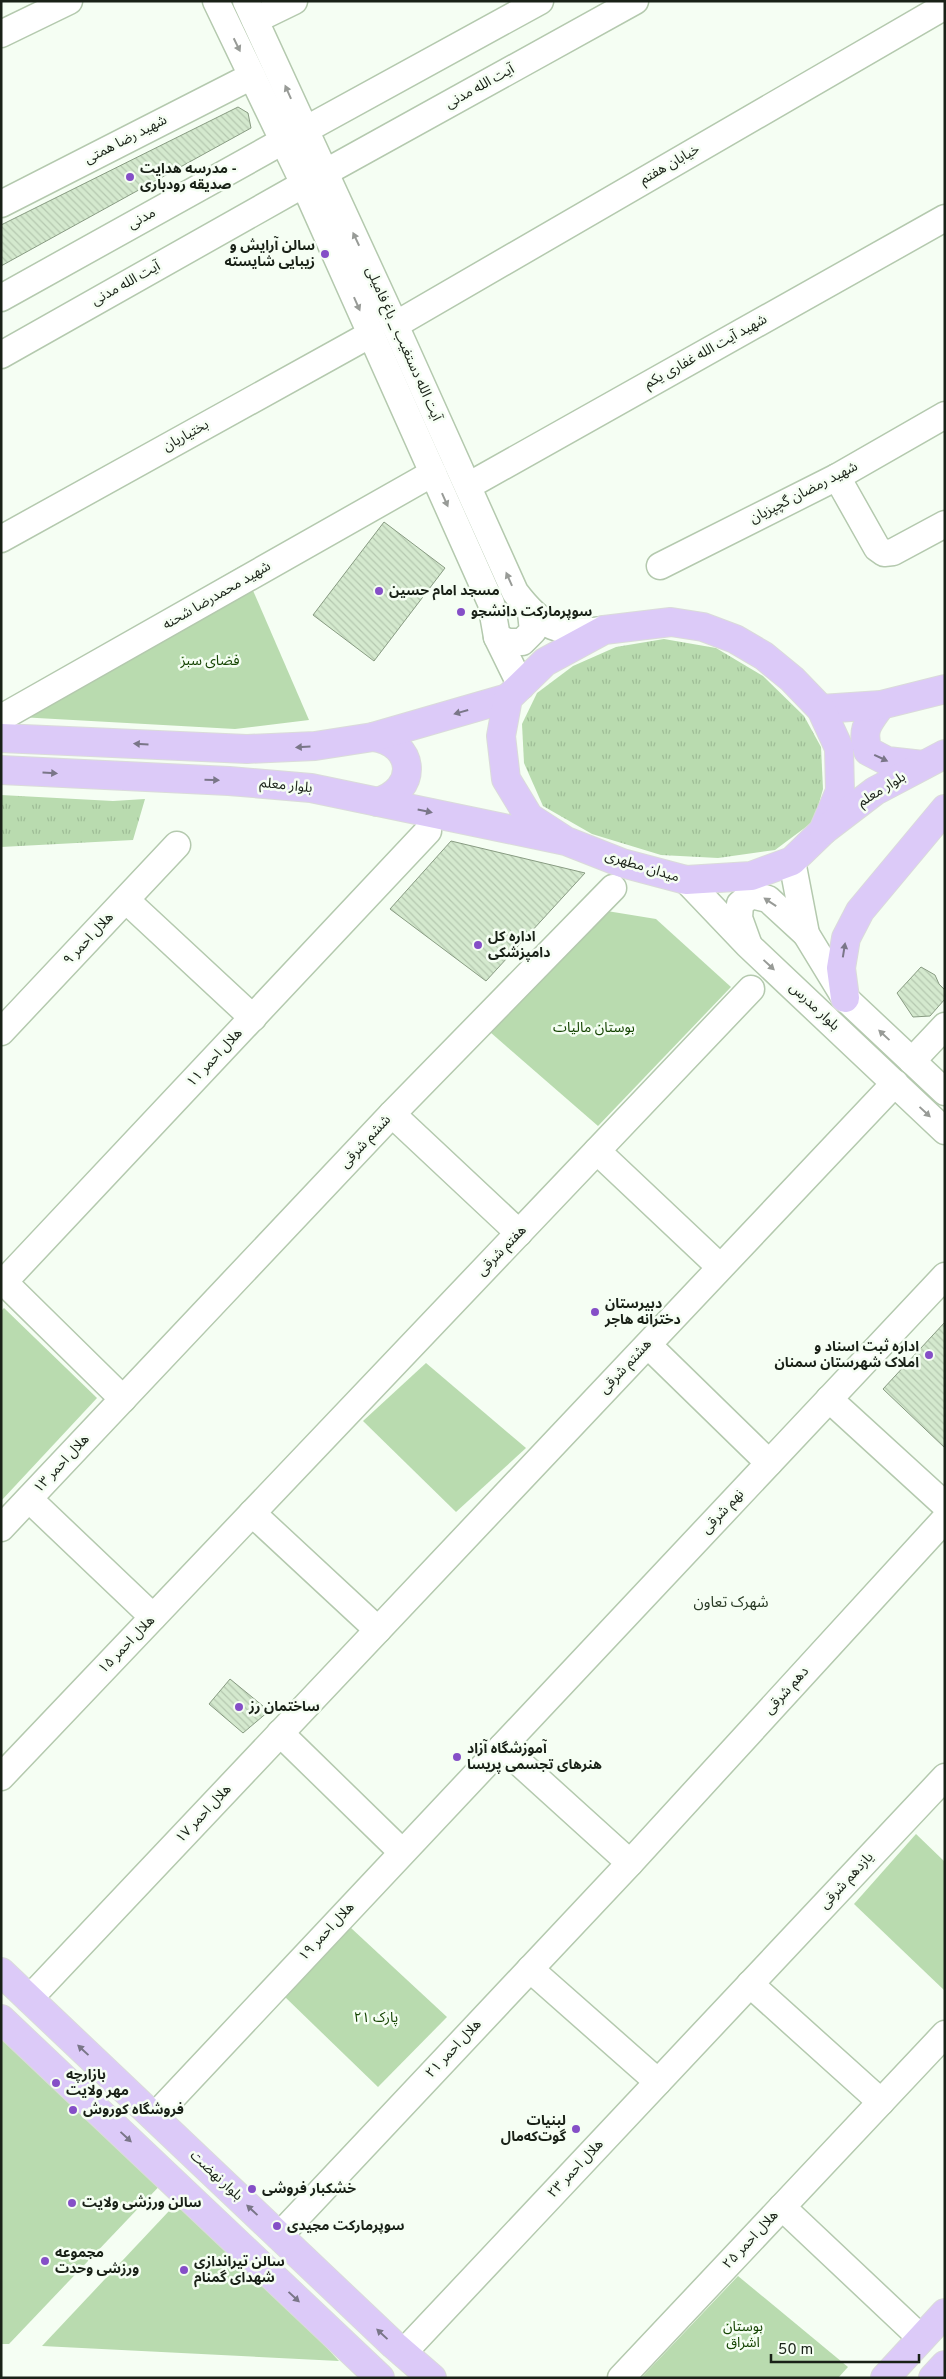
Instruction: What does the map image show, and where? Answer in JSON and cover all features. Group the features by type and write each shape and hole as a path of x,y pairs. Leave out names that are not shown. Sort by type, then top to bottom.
{"main road":[{"name":"میدان مطهری","path":"670,622 703,627 736,639 764,656 792,679 821,709 839,748 840,791 823,831 792,861 751,876 686,880 622,863 566,841 529,817 506,780 501,736 514,692 545,662 604,630 670,622"},
{"path":"821,709 881,705 945,689"},
{"path":"1,738 247,749 315,746 372,737 514,692"},
{"path":"881,705 866,724 864,737 868,751 887,761 934,760"},
{"path":"372,737 385,739 396,745 404,755 407,767 406,780 400,790 389,798 377,802"},
{"name":"بلوار معلم","path":"823,831 875,791 934,760"},
{"name":"بلوار معلم","path":"1,770 244,782 311,788 566,841"},
{"path":"845,998 841,968 846,938 860,911 945,809"},
{"name":"بلوار نهضت","path":"1,1972 279,2236 432,2378"},
{"path":"1,2019 380,2378"},
{"path":"885,2378 945,2313"},
{"path":"933,2378 945,2365"}],"street":[{"path":"1,34 69,1"},
{"name":"آیت الله دستغیب _ باغ فامیلی","path":"216,1 252,76 294,135"},
{"path":"250,11 294,1"},
{"path":"294,135 540,1"},
{"name":"آیت الله مدنی","path":"1,355 635,1"},
{"name":"خیابان هفتم","path":"395,325 945,6"},
{"name":"آیت الله دستغیب _ باغ فامیلی","path":"250,11 294,135 315,178 395,325 515,592 531,613 552,627 578,633 604,630"},
{"name":"شهید رضا همتی","path":"1,204 252,76"},
{"name":"مدنی","path":"1,298 294,135"},
{"name":"آیت الله دستغیب _ باغ فامیلی","path":"315,178 371,334 491,603 497,637 514,692"},
{"name":"شهید آیت الله غفاری یکم","path":"468,486 945,218"},
{"name":"بختیاریان","path":"1,538 371,334"},
{"name":"شهید رمضان گچپزیان","path":"660,566 837,477 945,415"},
{"name":"شهید محمدرضا شحنه","path":"1,718 432,473"},
{"path":"837,477 876,548 884,553 893,552 945,524"},
{"path":"497,637 508,642 522,642 533,631 531,613"},
{"name":"هلال احمر ۱۱","path":"3,1283 428,831"},
{"name":"هلال احمر ۹","path":"1,1032 177,845"},
{"name":"بلوار مدرس","path":"792,861 806,934 845,998 945,1092"},
{"name":"بلوار مدرس","path":"686,880 748,945 945,1130"},
{"name":"ششم شرقی","path":"123,1400 392,1114 613,888"},
{"path":"748,945 739,918 740,904 751,895 768,899 806,934"},
{"path":"126,900 253,1018"},
{"name":"هفتم شرقی","path":"252,1513 752,989"},
{"path":"912,1061 945,1026"},
{"name":"هشتم شرقی","path":"378,1630 895,1083"},
{"path":"392,1114 519,1233"},
{"path":"597,1151 720,1267"},
{"name":"نهم شرقی","path":"502,1747 945,1276"},
{"path":"3,1283 123,1400"},
{"path":"648,1344 769,1462"},
{"path":"829,1399 945,1504"},
{"name":"هلال احمر ۱۳","path":"1,1528 123,1400"},
{"path":"29,1499 153,1617"},
{"path":"252,1513 378,1630"},
{"name":"هلال احمر ۱۵","path":"1,1777 252,1513"},
{"name":"دهم شرقی","path":"630,1863 945,1519"},
{"name":"هلال احمر ۱۷","path":"29,1998 378,1630"},
{"path":"280,1733 402,1852"},
{"path":"502,1747 630,1863"},
{"name":"هلال احمر ۱۹","path":"154,2116 502,1747"},
{"name":"یازدهم شرقی","path":"750,1984 945,1778"},
{"name":"هلال احمر ۲۱","path":"279,2236 630,1863"},
{"path":"530,1969 658,2082"},
{"path":"750,1984 881,2102"},
{"name":"هلال احمر ۲۳","path":"403,2352 750,1984"},
{"name":"هلال احمر ۲۵","path":"621,2378 945,2034"},
{"path":"782,2207 921,2338"}],"green space":[{"name":"فضای سبز","path":"242,565 309,720 235,729 1,716 1,705"},
{"path":"664,639 716,648 763,676 804,716 821,747 823,789 814,821 775,850 718,858 661,855 592,834 543,806 524,763 522,724 537,693 573,666 616,647"},
{"path":"1,795 113,801 145,799 133,840 1,847"},
{"name":"بوستان مالیات","path":"607,911 656,919 731,987 598,1126 490,1032"},
{"path":"4,1308 97,1398 1,1501 1,1311"},
{"path":"426,1363 526,1448 456,1512 363,1421"},
{"path":"916,1834 945,1862 945,1991 854,1904"},
{"name":"پارک ۲۱","path":"351,1928 447,2017 378,2087 285,1997"},
{"name":"مجموعه ورزشی وحدت","path":"1,2019 168,2177 9,2344 1,2344"},
{"name":"سالن تیراندازی شهدای گمنام","path":"185,2194 339,2361 42,2346"},
{"name":"بوستان اشراق","path":"738,2276 848,2367 838,2378 641,2378"}],"building":[{"name":"مدرسه هدایت - صدیقه رودباری","path":"238,107 248,113 251,128 1,266 1,225"},
{"name":"مسجد امام حسین","path":"384,522 445,568 374,661 313,615"},
{"name":"اداره کل دامپزشکی","path":"451,841 585,873 486,981 390,909"},
{"path":"921,967 935,975 939,984 945,990 945,999 930,1016 913,1017 897,993"},
{"name":"اداره ثبت اسناد و املاک شهرستان سمنان","path":"945,1322 945,1448 883,1389"},
{"name":"ساختمان رز","path":"230,1679 269,1711 243,1733 209,1704"}],"place":[{"name":"مدرسه هدایت - صدیقه رودباری","path":"130,177"},
{"name":"سالن آرایش و زیبایی شایسته","path":"325,254"},
{"name":"مسجد امام حسین","path":"379,591"},
{"name":"سوپرمارکت دانشجو","path":"461,612"},
{"name":"اداره کل دامپزشکی","path":"478,945"},
{"name":"دبیرستان دخترانه هاجر","path":"595,1312"},
{"name":"اداره ثبت اسناد و املاک شهرستان سمنان","path":"929,1355"},
{"name":"ساختمان رز","path":"239,1707"},
{"name":"آموزشگاه آزاد هنرهای تجسمی پریسا","path":"457,1757"},
{"name":"بازارچه مهر ولایت","path":"56,2083"},
{"name":"فروشگاه کوروش","path":"73,2110"},
{"name":"لبنیات گوت‌که‌مال","path":"576,2129"},
{"name":"خشکبار فروشی","path":"252,2189"},
{"name":"سالن ورزشی ولایت","path":"72,2203"},
{"name":"سوپرمارکت مجیدی","path":"277,2226"},
{"name":"مجموعه ورزشی وحدت","path":"45,2261"},
{"name":"سالن تیراندازی شهدای گمنام","path":"184,2270"}],"district":[{"name":"شهرک تعاون","path":"731,1603"}]}
